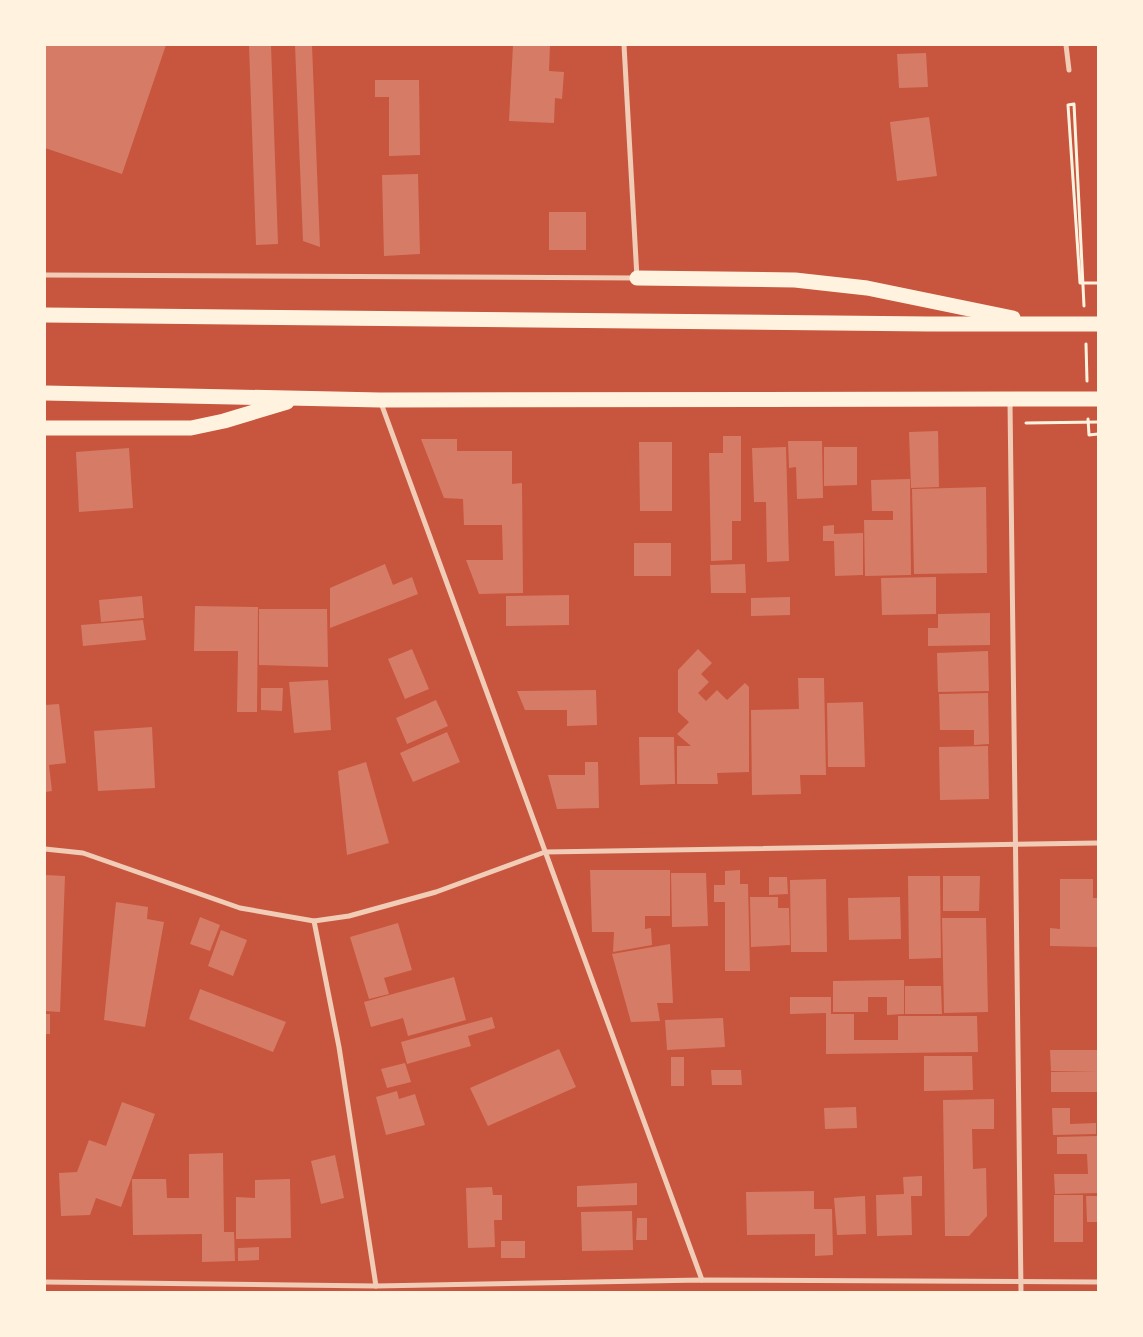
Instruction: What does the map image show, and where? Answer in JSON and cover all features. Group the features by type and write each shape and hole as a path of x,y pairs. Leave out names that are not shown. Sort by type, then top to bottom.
{"highway":[{"path":"637,278 804,281 867,288 1044,324"},
{"path":"45,315 1098,324"},
{"path":"45,393 380,400 1098,399"},
{"path":"45,428 191,428 224,421 303,397"}],"street":[{"path":"45,275 637,278 624,45"},
{"path":"1066,45 1069,70"},
{"path":"1010,399 1021,1292"},
{"path":"380,400 702,1280"},
{"path":"45,849 83,853 240,908 314,921 349,916 436,892 545,852 1098,843"},
{"path":"314,921 339,1047 376,1286"},
{"path":"45,1282 376,1286 702,1280 1020,1280 1098,1282"}],"path":[{"path":"1084,308 1074,104 1068,104 1080,283 1098,283"},
{"path":"1085,336 1087,385"},
{"path":"1088,415 1089,434 1098,434"},
{"path":"1010,423 1098,422"}],"building":[{"path":"45,45 166,45 122,174 45,148"},
{"path":"249,45 271,45 278,244 256,245"},
{"path":"295,45 312,45 320,247 303,241"},
{"path":"513,45 550,45 549,71 564,72 562,99 555,98 554,123 509,121"},
{"path":"926,53 928,87 899,88 897,54"},
{"path":"375,80 419,80 420,155 389,156 389,97 375,97"},
{"path":"929,117 937,176 897,181 890,122"},
{"path":"418,174 420,254 384,256 382,175"},
{"path":"549,212 586,212 586,250 549,250"},
{"path":"938,431 939,487 911,488 909,432"},
{"path":"723,436 741,436 741,521 732,521 732,560 711,561 709,453 723,453"},
{"path":"421,439 457,439 457,451 512,451 512,484 522,483 523,593 479,594 466,560 503,560 502,525 464,525 463,499 444,498"},
{"path":"788,441 822,441 823,498 797,499 796,467 789,468"},
{"path":"639,442 672,442 672,511 640,511"},
{"path":"786,447 789,561 767,562 766,502 754,502 752,448"},
{"path":"824,447 857,447 857,485 824,486"},
{"path":"129,448 133,508 79,512 76,452"},
{"path":"910,479 911,575 865,576 864,520 893,520 893,511 872,511 871,480"},
{"path":"986,487 987,573 914,574 912,489"},
{"path":"834,525 834,534 863,533 863,575 835,576 834,541 823,541 823,526"},
{"path":"634,543 671,543 671,576 634,576"},
{"path":"385,564 393,585 412,577 418,594 330,628 330,588"},
{"path":"745,564 746,593 711,593 710,565"},
{"path":"936,577 936,614 882,615 881,578"},
{"path":"569,595 569,625 506,626 506,596"},
{"path":"142,596 144,618 101,622 99,600"},
{"path":"790,597 790,615 751,616 751,598"},
{"path":"195,606 258,607 257,712 237,712 238,651 194,651"},
{"path":"259,609 327,609 328,667 259,665"},
{"path":"990,613 990,645 928,646 928,628 938,628 938,614"},
{"path":"143,620 146,640 83,646 81,625"},
{"path":"412,649 429,689 405,699 388,659"},
{"path":"698,649 712,663 701,674 709,682 698,693 706,701 717,690 727,700 745,683 749,687 749,772 717,773 718,784 677,784 677,746 691,746 677,734 689,722 678,712 678,670"},
{"path":"988,651 989,691 938,692 937,653"},
{"path":"798,678 824,678 826,775 800,775 801,794 752,795 751,710 799,709"},
{"path":"328,680 331,730 294,733 289,682"},
{"path":"261,688 283,688 282,711 261,710"},
{"path":"596,690 597,725 567,726 567,710 525,710 517,691"},
{"path":"988,693 989,744 974,745 974,730 940,730 939,694"},
{"path":"436,700 448,726 407,744 396,718"},
{"path":"863,702 865,767 828,767 827,703"},
{"path":"59,704 66,763 49,765 52,791 45,792 45,705"},
{"path":"152,727 155,788 98,791 94,731"},
{"path":"447,732 460,762 413,782 400,753"},
{"path":"639,737 674,737 675,784 640,785"},
{"path":"988,746 989,799 940,800 939,747"},
{"path":"366,762 389,843 347,855 338,771"},
{"path":"585,762 598,762 599,808 557,809 548,775 585,775"},
{"path":"590,870 670,870 670,916 645,916 645,929 651,928 652,945 613,952 614,932 592,932"},
{"path":"740,870 740,884 748,884 750,971 725,971 725,902 714,902 714,885 725,885 725,871"},
{"path":"671,873 706,873 708,926 672,927"},
{"path":"45,875 65,876 60,1012 45,1011"},
{"path":"908,876 940,876 941,958 909,959"},
{"path":"943,876 980,876 979,911 943,911"},
{"path":"769,877 787,877 788,894 769,895"},
{"path":"826,879 827,952 791,952 790,880"},
{"path":"1060,879 1093,879 1093,898 1098,898 1098,947 1050,946 1050,928 1060,929"},
{"path":"750,897 778,897 778,908 789,908 790,945 751,947"},
{"path":"900,897 901,939 849,940 848,898"},
{"path":"116,902 148,907 147,919 164,922 145,1027 104,1020"},
{"path":"200,917 220,925 210,951 190,944"},
{"path":"942,918 986,918 988,1012 944,1013"},
{"path":"398,923 412,970 384,978 389,994 369,999 350,937"},
{"path":"221,930 247,940 233,976 208,966"},
{"path":"670,944 673,1003 657,1003 660,1021 631,1022 612,954"},
{"path":"454,977 466,1020 408,1036 403,1018 371,1027 364,1002"},
{"path":"904,980 904,1014 887,1015 887,997 868,997 868,1012 833,1012 833,981"},
{"path":"905,986 941,986 942,1014 905,1014"},
{"path":"200,989 286,1022 273,1052 189,1019"},
{"path":"790,997 831,997 831,1014 854,1014 854,1040 898,1040 898,1016 977,1016 978,1052 826,1054 826,1013 790,1014"},
{"path":"45,1014 50,1014 50,1034 45,1034"},
{"path":"492,1017 495,1028 468,1036 471,1046 407,1064 401,1042"},
{"path":"723,1018 725,1047 667,1050 665,1020"},
{"path":"559,1049 576,1087 488,1126 470,1088"},
{"path":"1050,1050 1098,1050 1098,1071 1051,1071"},
{"path":"924,1056 972,1056 973,1090 924,1091"},
{"path":"671,1057 684,1057 684,1086 671,1086"},
{"path":"405,1063 411,1082 387,1088 381,1069"},
{"path":"711,1070 741,1070 742,1085 712,1085"},
{"path":"1098,1071 1098,1092 1051,1092 1051,1072"},
{"path":"397,1091 399,1099 415,1094 425,1125 386,1135 376,1097"},
{"path":"994,1099 994,1129 972,1129 973,1169 986,1168 987,1216 969,1236 945,1236 943,1100"},
{"path":"122,1102 155,1114 121,1207 96,1198 90,1215 61,1216 59,1173 77,1172 89,1140 106,1146"},
{"path":"856,1107 857,1128 825,1129 824,1108"},
{"path":"1052,1108 1070,1108 1070,1124 1096,1123 1096,1134 1053,1135"},
{"path":"1097,1136 1098,1193 1055,1194 1054,1174 1088,1174 1087,1154 1057,1154 1057,1137"},
{"path":"223,1153 224,1232 234,1232 235,1261 202,1262 202,1234 133,1235 132,1179 166,1179 167,1198 189,1198 189,1154"},
{"path":"335,1155 344,1198 321,1204 311,1161"},
{"path":"922,1176 922,1196 911,1196 912,1235 877,1236 876,1195 904,1194 903,1177"},
{"path":"290,1179 291,1238 236,1239 236,1197 255,1198 255,1180"},
{"path":"637,1183 637,1205 577,1207 577,1186"},
{"path":"492,1187 493,1195 502,1195 502,1220 494,1220 495,1247 468,1248 466,1188"},
{"path":"814,1191 814,1209 832,1209 833,1255 815,1256 815,1234 747,1235 746,1192"},
{"path":"1054,1195 1083,1195 1083,1242 1054,1242"},
{"path":"865,1196 866,1234 837,1235 834,1198"},
{"path":"1086,1196 1098,1196 1098,1222 1087,1222"},
{"path":"632,1211 633,1250 582,1251 581,1212"},
{"path":"637,1218 647,1218 647,1240 636,1240"},
{"path":"501,1241 525,1241 525,1258 501,1258"},
{"path":"259,1247 259,1260 238,1261 238,1248"}]}
